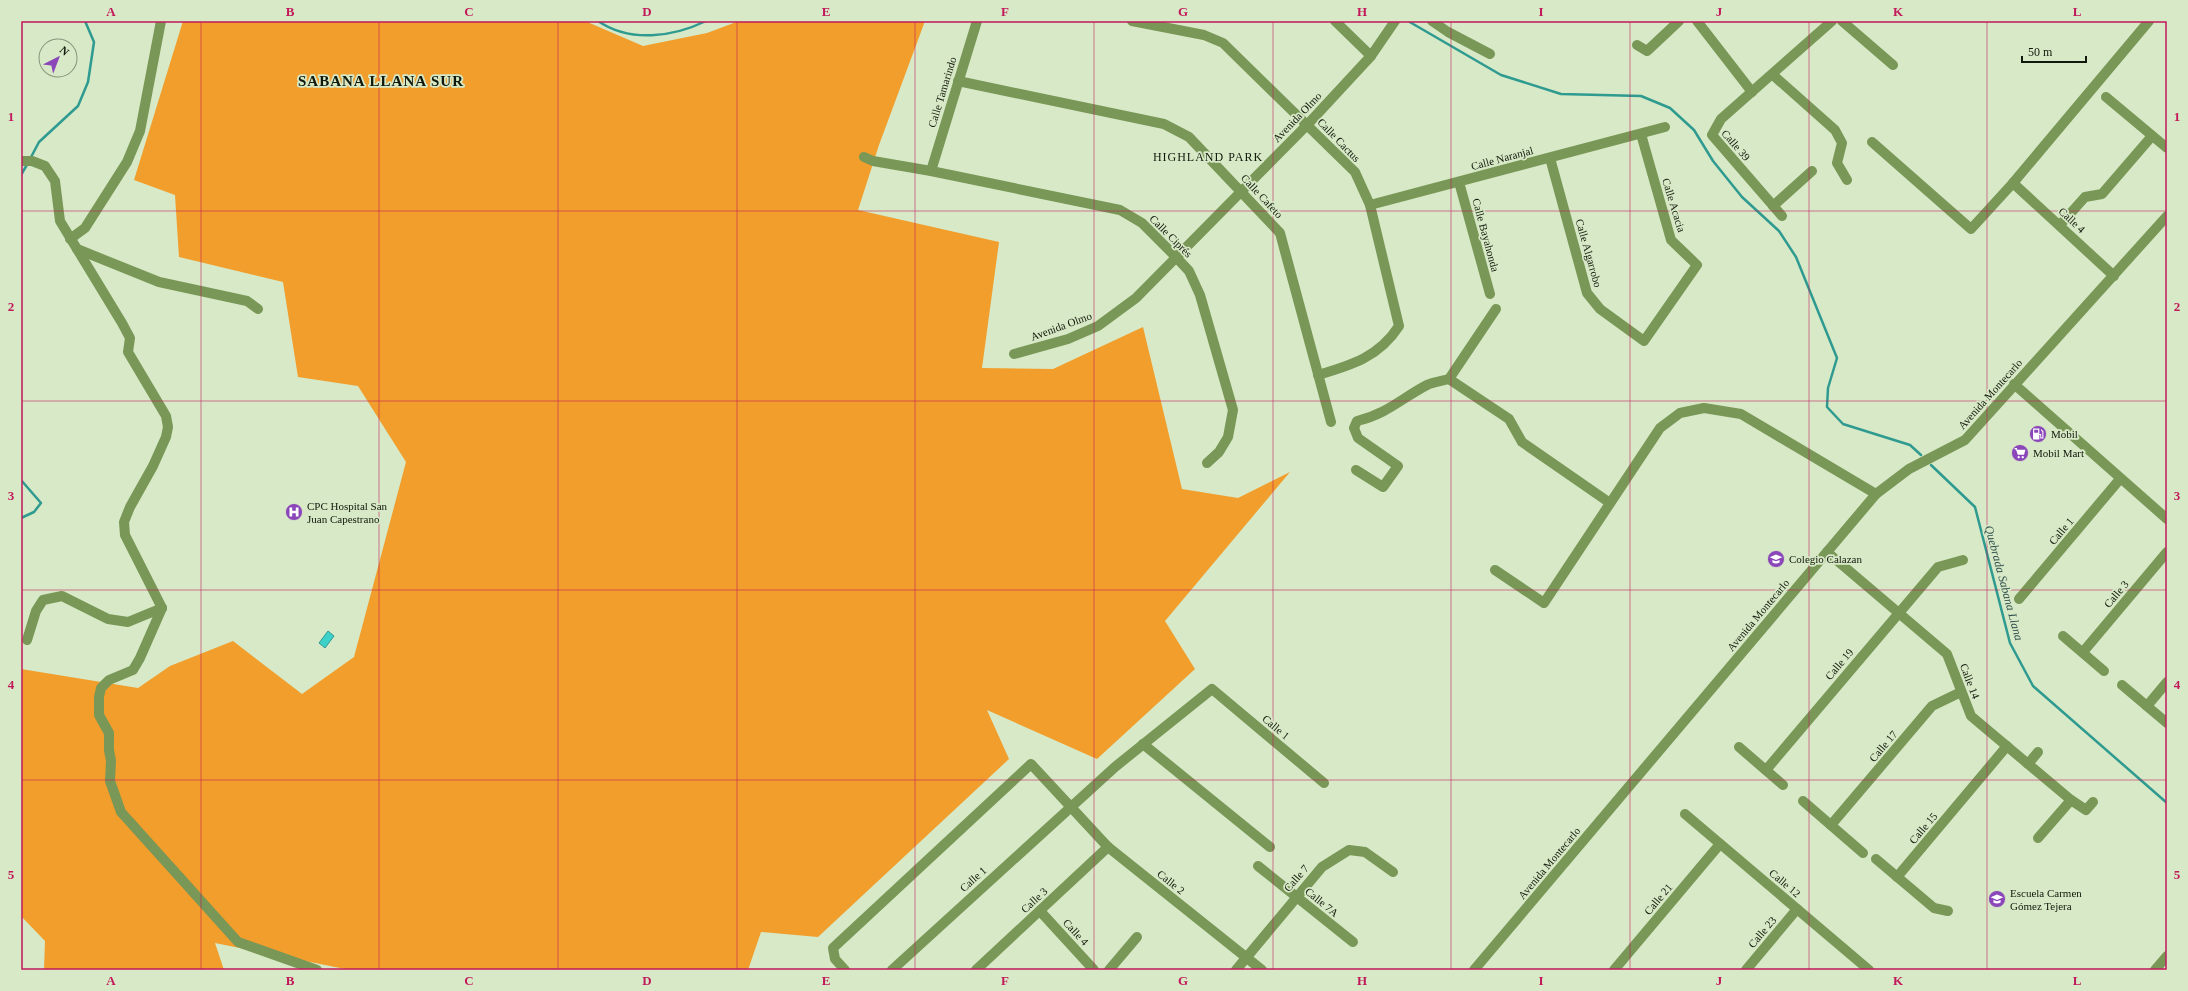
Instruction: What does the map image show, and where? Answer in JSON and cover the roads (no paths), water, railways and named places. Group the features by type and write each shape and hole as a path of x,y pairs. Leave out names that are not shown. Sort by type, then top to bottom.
{"street":[{"path":"70,239 85,228 127,162 133,149 140,130 161,21"},
{"name":"Calle Tamarindo","path":"931,171 977,21"},
{"name":"Calle Cactus","path":"1132,21 1204,35 1223,43 1308,124 1355,172 1370,205 1399,326 1389,341 1359,362 1318,375"},
{"path":"1335,21 1371,56"},
{"name":"Avenida Olmo","path":"1014,354 1068,339 1098,326 1136,298 1175,256 1308,124 1371,56 1395,21"},
{"path":"1432,21 1448,32 1490,54"},
{"path":"1637,45 1647,51 1679,21"},
{"path":"1697,21 1752,92"},
{"name":"Calle 39","path":"1782,216 1712,135 1721,119 1773,75 1832,21"},
{"path":"1842,21 1893,65"},
{"path":"1872,142 1971,229 2013,183 2149,21"},
{"path":"1773,75 1835,130 1842,143 1837,163 1847,180"},
{"name":"Calle Cafeto","path":"958,81 1164,124 1189,137 1241,190 1280,233 1331,422"},
{"path":"2106,97 2167,148"},
{"name":"Calle Naranjal","path":"1370,205 1665,127"},
{"name":"Calle Acacia","path":"1635,334 1644,341 1697,265 1671,240 1641,134"},
{"path":"2060,225 2085,197 2102,194 2152,136"},
{"name":"Calle Ciprés","path":"864,157 873,161 931,171 1120,210 1142,223 1189,271 1200,295 1233,410 1228,438 1219,452 1207,463"},
{"name":"Calle Algarrobo","path":"1550,158 1587,294 1600,309 1635,334"},
{"path":"21,161 32,161 45,166 55,181 60,221 125,328 130,338 128,352 166,416 166,437 124,522 125,535 162,608"},
{"path":"1773,206 1812,171"},
{"name":"Calle Bayahonda","path":"1459,182 1490,294"},
{"name":"Calle 4","path":"2013,183 2114,276"},
{"name":"Avenida Montecarlo","path":"1474,970 1876,494 1910,469 1965,440 2167,216"},
{"path":"77,249 159,282 247,301 258,309"},
{"path":"1356,470 1383,487 1398,466 1358,438 1354,428 1357,420 1368,418 1394,407 1428,384 1448,379 1496,309"},
{"path":"1448,379 1509,419 1522,442 1610,503"},
{"path":"2014,384 2167,519"},
{"path":"1495,570 1544,604 1660,428 1680,413 1704,408 1741,414 1876,494"},
{"name":"Calle 1","path":"2019,598 2120,479"},
{"name":"Calle 14","path":"1827,552 1947,654 1971,716 2070,800 2086,810 2093,802"},
{"name":"Calle 3","path":"2084,652 2167,552"},
{"name":"Calle 19","path":"1766,770 1898,612 1938,567 1963,560"},
{"path":"27,640 36,611 43,600 62,596 108,619 128,622 162,608"},
{"path":"162,608 140,658 133,670 109,680 101,688 98,715 109,733 108,750 111,761 110,780 115,797 122,812 238,942 317,970"},
{"path":"2063,636 2084,652 2104,671"},
{"path":"2147,706 2167,682"},
{"path":"2122,685 2167,723"},
{"name":"Calle 1","path":"892,970 1071,806 1143,744 1212,689 1324,783"},
{"name":"Calle 17","path":"1831,825 1932,706 1961,692"},
{"path":"1143,744 1270,847"},
{"name":"Calle 15","path":"1898,877 2007,746"},
{"path":"1739,747 1784,785"},
{"path":"2028,764 2038,752"},
{"name":"Calle 2","path":"845,970 835,959 833,948 1031,764 1108,847 1262,970"},
{"path":"2038,838 2070,800"},
{"path":"1803,801 1863,852"},
{"name":"Calle 12","path":"1685,814 1869,970"},
{"name":"Calle 21","path":"1614,970 1720,844"},
{"name":"Calle 3","path":"976,970 1108,847"},
{"name":"Calle 7","path":"1236,970 1296,896 1322,867 1349,850 1364,852 1393,872"},
{"path":"1876,859 1934,908 1948,911"},
{"name":"Calle 7A","path":"1258,866 1353,942"},
{"name":"Calle 23","path":"1746,970 1797,909"},
{"name":"Calle 4","path":"1040,911 1094,970"},
{"path":"1109,970 1137,937"},
{"path":"2155,970 2167,956"}],"water":[{"path":"328,631 334,636 325,648 319,643"}],"waterway":[{"name":"Quebrada Sabana Llana","path":"30,159 39,142 78,106 88,82 94,42 85,21"},
{"name":"Quebrada Sabana Llana","path":"598,21 610,28 624,33 638,35 666,34 680,31 706,21"},
{"name":"Quebrada Sabana Llana","path":"1408,21 1501,75 1561,94 1641,96 1670,108 1694,130 1713,161 1742,197 1779,231 1796,257 1837,358 1828,388 1827,407 1843,424 1910,445 1921,455"},
{"name":"Quebrada Sabana Llana","path":"21,175 28,163"},
{"name":"Quebrada Sabana Llana","path":"1931,465 1975,507 2010,643 2033,686 2167,803"},
{"name":"Quebrada Sabana Llana","path":"21,480 41,503 34,512 21,518"}],"place":[{"name":"Mobil","path":"2038,434"},
{"name":"Mobil Mart","path":"2020,453"},
{"name":"CPC Hospital San Juan Capestrano","path":"294,512"},
{"name":"Colegio Calazan","path":"1776,559"},
{"name":"Escuela Carmen Gómez Tejera","path":"1997,899"}],"district":[{"name":"SABANA LLANA SUR","path":"381,81"},
{"name":"HIGHLAND PARK","path":"1208,157"}]}
